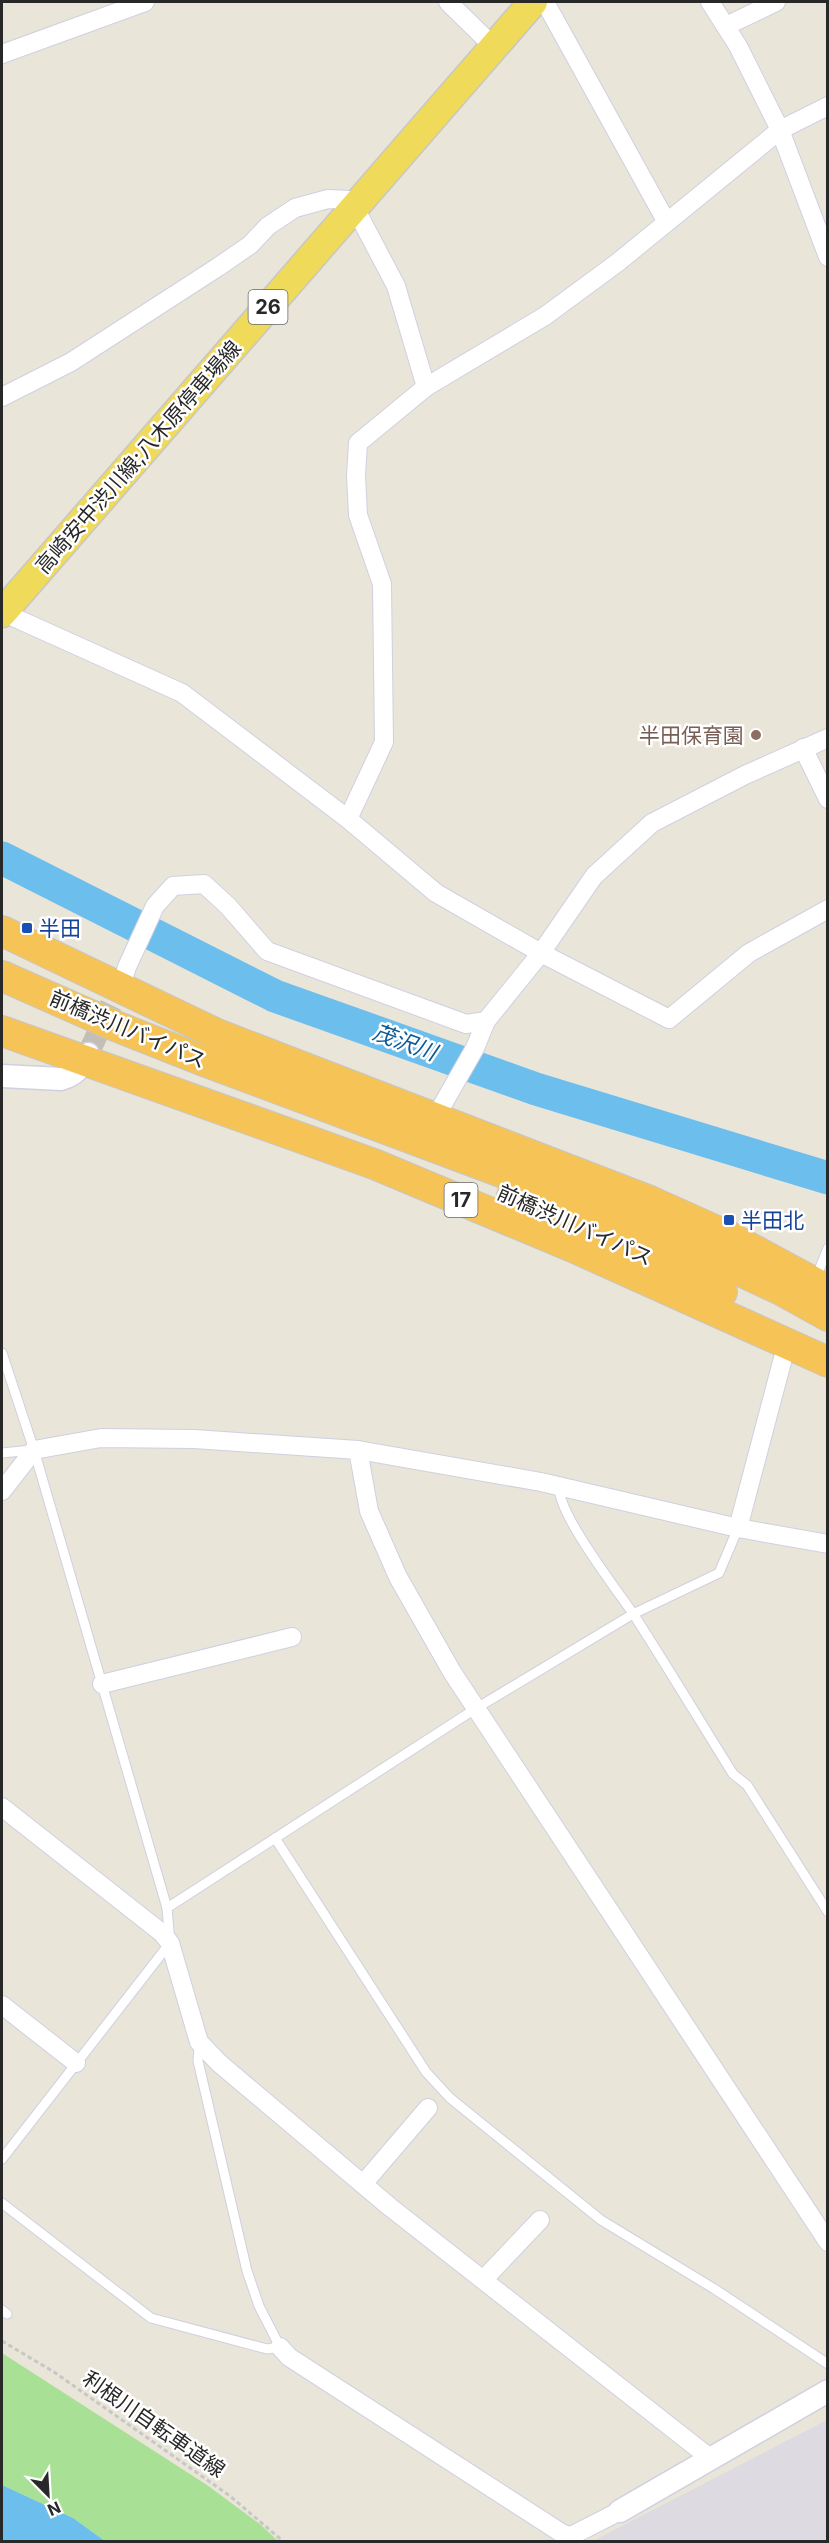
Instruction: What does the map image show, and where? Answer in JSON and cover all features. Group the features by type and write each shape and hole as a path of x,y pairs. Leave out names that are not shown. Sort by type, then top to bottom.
{"highway":[{"path":"2,931 217,1034 650,1201 729,1236 821,1286"},
{"name":"前橋渋川バイパス","path":"2,976 113,1025 635,1222 781,1290 828,1316"},
{"name":"17","path":"2,1031 86,1058 374,1164 575,1248 828,1362"},
{"name":"前橋渋川バイパス","path":"289,1093 478,1182 632,1249 828,1345"}],"main road":[{"name":"高崎安中渋川線;八木原停車場線","path":"2,613 534,2"}],"street":[{"path":"2,54 146,2"},
{"path":"448,2 494,47"},
{"path":"545,2 666,221"},
{"path":"710,2 726,26 780,130 828,257"},
{"path":"726,26 776,2"},
{"path":"348,819 384,742 382,584 358,514 356,476 358,443 426,387 545,316 616,263 780,130 828,106"},
{"path":"2,397 90,349 234,256 268,226 295,208 328,199 350,200 396,286 426,387"},
{"path":"2,613 182,693 348,819 436,893 542,953 669,1019 749,953 828,909"},
{"path":"435,1118 475,1048 486,1021 542,953 594,876 652,823 745,775 828,738"},
{"path":"803,748 828,799"},
{"path":"120,986 155,906 173,886 204,884 228,906 267,951 466,1024 486,1021"},
{"path":"2,1076 61,1079 79,1069 86,1058"},
{"path":"738,1528 787,1343"},
{"path":"2,1491 34,1450 101,1438 194,1439 358,1449 559,1486 738,1528 828,1544"},
{"path":"358,1449 369,1511 398,1577 475,1709 828,2242"},
{"path":"102,1684 292,1637"},
{"path":"2,1807 162,1933 170,1942 199,2042 219,2063 363,2184 710,2458"},
{"path":"2,2005 76,2063"},
{"path":"363,2184 428,2108"},
{"path":"483,2280 540,2220"},
{"path":"280,2347 289,2357 571,2539 828,2391"}],"lane":[{"path":"821,1286 828,1248"},
{"path":"2,1353 34,1450 166,1908 170,1942 2,2159"},
{"path":"2,1453 34,1450"},
{"path":"559,1486 559,1495 579,1534 633,1614 733,1774 747,1785 828,1912"},
{"path":"166,1908 475,1709 633,1614 719,1573 738,1528"},
{"path":"275,1838 426,2072 450,2098 601,2220 713,2288 828,2364"},
{"path":"2,2203 151,2318 267,2349 280,2347 259,2306 247,2271 198,2061 199,2042"}],"path":[{"name":"利根川自転車道線","path":"2,2341 54,2372 221,2489 284,2541"}],"shaded area":[{"path":"827,2420 827,2541 593,2541"}],"green space":[{"path":"2,2353 207,2485 261,2525 278,2541 105,2541 73,2518 2,2485"}],"water":[{"path":"2,2485 73,2518 105,2541 2,2541"}],"waterway":[{"name":"茂沢川","path":"2,858 275,996 536,1089 828,1178"}],"tunnel":[{"path":"88,1054 111,1005"}],"place":[{"name":"半田保育園","path":"756,735"},
{"name":"半田","path":"27,928"},
{"name":"半田北","path":"729,1220"}]}
